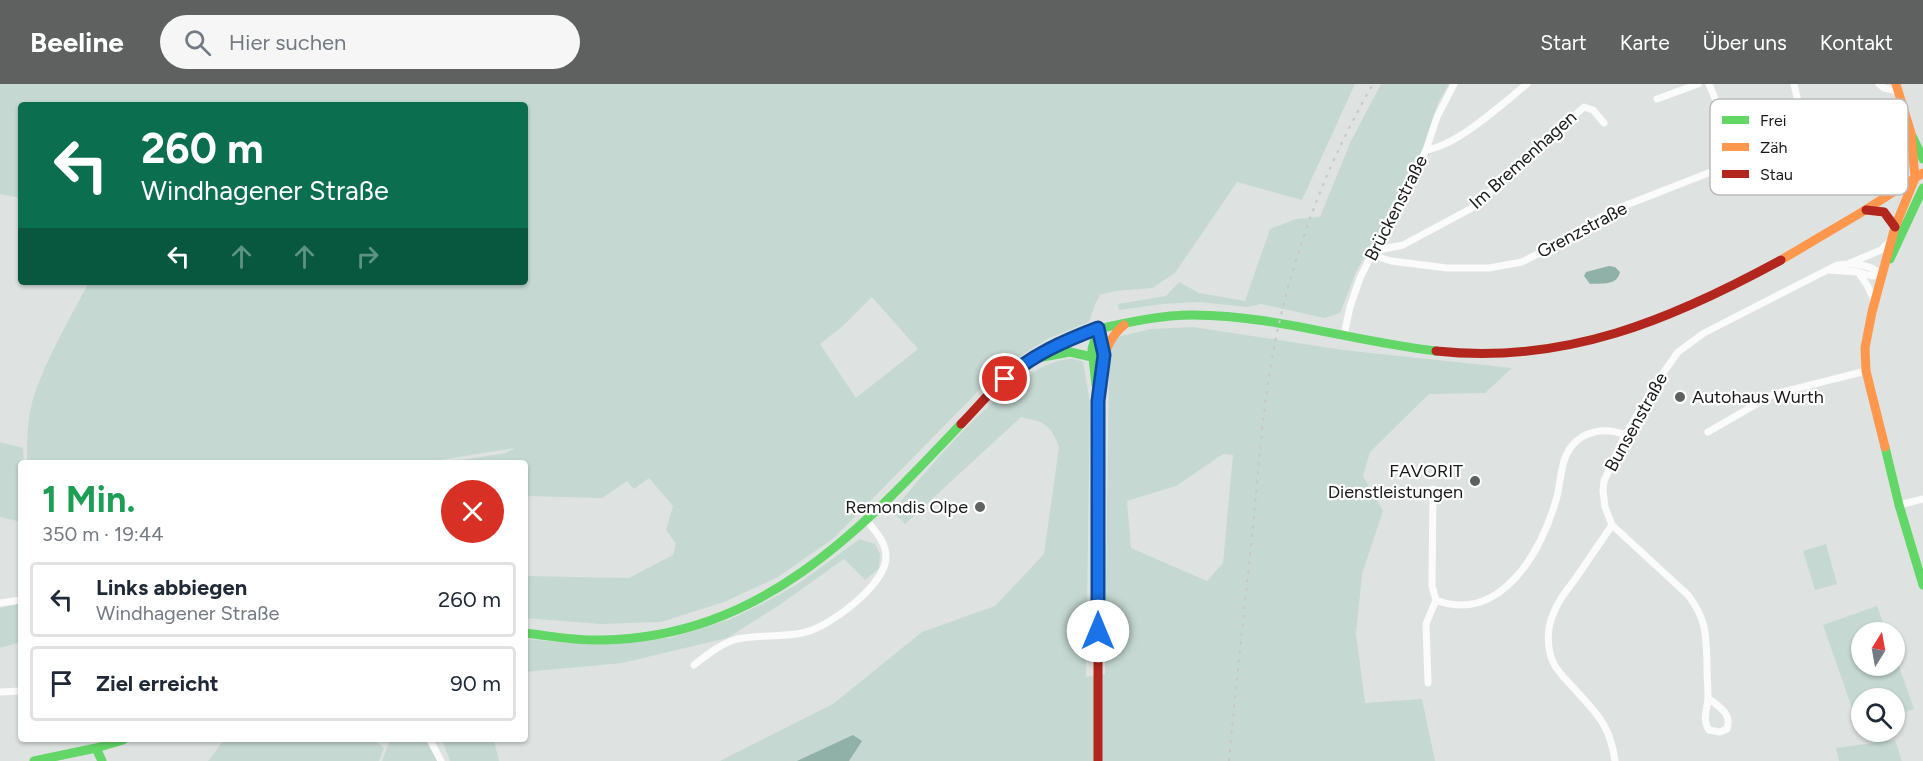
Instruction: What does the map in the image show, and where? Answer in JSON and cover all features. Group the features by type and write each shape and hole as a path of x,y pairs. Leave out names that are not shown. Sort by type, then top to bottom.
{"main road":[{"path":"1908,123 1919,176 1908,187"},
{"path":"1911,133 1923,159"},
{"path":"1882,275 1923,188"},
{"path":"1908,192 1916,203"},
{"path":"528,633 590,640 667,634 698,626 759,601 818,563 867,521 1016,369 1057,344 1098,328 1172,316 1204,315 1257,320 1413,348 1469,353 1519,352 1585,343 1640,326 1743,280 1895,195"},
{"path":"1904,195 1875,302 1865,348 1866,370 1899,505 1923,585"},
{"path":"1866,210 1880,210 1888,216 1895,227"},
{"path":"1098,761 1098,401 1104,355 1109,342 1116,331 1136,321"},
{"path":"1098,328 1104,355"},
{"path":"1098,328 1094,335 1092,357 1098,401"},
{"path":"1032,359 1070,351 1082,352 1092,357"},
{"path":"34,761 116,742"},
{"path":"96,748 102,761"}],"street":[{"name":"Brückenstraße","path":"1344,335 1360,278 1399,207 1426,150 1437,117 1454,84"},
{"path":"1426,150 1438,148 1454,139 1527,84"},
{"path":"1657,99 1698,84"},
{"path":"1709,84 1715,99"},
{"path":"1794,84 1797,99"},
{"path":"1879,84 1884,88 1897,87"},
{"name":"Im Bremenhagen","path":"1373,251 1403,245 1472,207 1584,107 1593,110 1604,123"},
{"name":"Grenzstraße","path":"1373,251 1381,258 1391,261 1437,267 1478,268 1515,263 1555,245 1611,212 1710,173"},
{"name":"Bunsenstraße","path":"1612,525 1605,507 1604,481 1625,435 1668,364 1686,345 1704,333 1826,270 1881,250 1891,240"},
{"path":"1850,263 1875,269 1882,275"},
{"path":"1826,270 1858,272 1872,276 1882,275"},
{"path":"1858,272 1875,302"},
{"path":"1708,432 1774,394 1866,370"},
{"path":"1437,600 1449,605 1476,603 1496,594 1513,581 1535,551 1546,527 1556,501 1566,455 1572,445 1583,436 1605,430 1625,435"},
{"path":"1428,683 1426,624 1437,600 1432,586 1433,489"},
{"path":"1899,505 1923,499"},
{"path":"694,665 715,649 737,639 805,633 828,623 854,603 880,577 886,560 882,540 867,521"},
{"path":"1615,761 1610,736 1598,714 1553,663 1549,631 1551,617 1559,601 1612,525 1688,596 1697,608 1706,632 1708,698 1705,724 1708,730 1720,732 1726,729 1729,723 1728,717 1726,712 1708,698"},
{"path":"0,603 18,600"},
{"path":"0,692 18,692"},
{"path":"431,742 441,761"}],"shaded area":[{"path":"0,84 1355,84 1302,200 1237,182 1175,273 1152,288 1115,291 1100,295 1089,322 1047,339 998,371 834,538 778,577 724,602 661,622 601,624 528,618 528,576 629,578 673,555 676,544 666,530 673,506 649,478 634,489 627,481 602,498 528,496 528,460 461,460 506,453 515,448 440,460 27,460 28,423 33,399 51,355 87,285 528,285 528,102 18,102 18,197 0,194","holes":["872,297 918,349 856,398 820,344 844,325"]},
{"path":"1381,84 1449,84 1438,103 1424,148 1356,272 1340,313 1324,318 1261,304 1247,307 1199,302 1119,310 1118,304 1166,296 1179,282 1199,293 1245,301 1270,229 1296,219 1320,217 1351,141"},
{"path":"1609,266 1615,267 1620,272 1616,280 1612,282 1590,284 1584,276 1586,272"},
{"path":"1193,327 1343,350 1512,368 1485,393 1429,394 1370,452 1363,476 1383,511 1362,574 1356,634 1365,703 1422,699 1435,761 720,761 833,704 922,632 995,606 1044,554 1059,447 1049,428 1035,420 1021,417 905,524 892,511 973,420 998,398 1023,378 1047,365 1072,359 1083,362 1090,403 1086,677 1105,674 1109,369 1112,344 1117,337 1151,329","holes":["1223,454 1233,455 1223,563 1207,581 1131,548 1127,501 1176,486"]},
{"path":"0,442 23,448 24,460 18,460 18,521 0,517"},
{"path":"860,539 875,544 880,554 879,568 865,580 844,559 778,606 727,638 622,663 528,672 528,639 593,645 670,638 731,619 796,585"},
{"path":"1826,544 1837,584 1815,590 1803,551"},
{"path":"18,604 18,643 0,648 0,608"},
{"path":"1877,606 1883,622 1851,622 1851,676 1902,676 1914,709 1905,712 1905,688 1851,688 1851,705 1823,625"},
{"path":"853,735 862,741 849,761 797,761"},
{"path":"222,742 376,742 384,748 379,761 208,761"},
{"path":"389,742 434,742 442,761 382,761"},
{"path":"443,742 494,742 499,761 450,761"},
{"path":"1896,742 1902,761 1839,761 1836,748"}],"railway":[{"path":"1229,761 1263,425 1278,327 1298,255 1323,185 1338,150 1373,84"}],"traffic: fast":[{"path":"1912,136 1923,159"},
{"path":"1890,259 1923,188"},
{"path":"1098,329 1169,316 1223,316 1254,319 1436,351"},
{"path":"1096,385 1092,349 1098,329"},
{"path":"1032,359 1070,352 1092,357"},
{"path":"528,633 592,640 659,634 711,620 759,599 803,571 845,539 884,503 961,424"},
{"path":"1885,447 1899,505 1923,585"},
{"path":"34,761 116,742"},
{"path":"96,748 102,761"}],"traffic: slow":[{"path":"1896,84 1901,99"},
{"path":"1885,447 1866,371 1865,348 1872,312 1895,227 1915,178 1908,123"},
{"path":"1908,183 1923,173"},
{"path":"1781,260 1889,195"},
{"path":"1098,459 1097,406 1101,369 1113,337 1124,325"}],"traffic: jam":[{"path":"1866,210 1884,212 1895,227"},
{"path":"1436,351 1483,354 1528,351 1572,344 1615,333 1699,302 1781,260"},
{"path":"961,424 993,390 1017,370 1056,347 1098,329"},
{"path":"1098,459 1098,761"}],"place":[{"name":"Autohaus Wurth","path":"1680,397"},
{"name":"FAVORIT Dienstleistungen","path":"1475,481"},
{"name":"Remondis Olpe","path":"980,507"}],"route":[{"path":"1005,379 1016,369 1057,344 1098,328 1104,355 1098,401 1098,631"}]}
